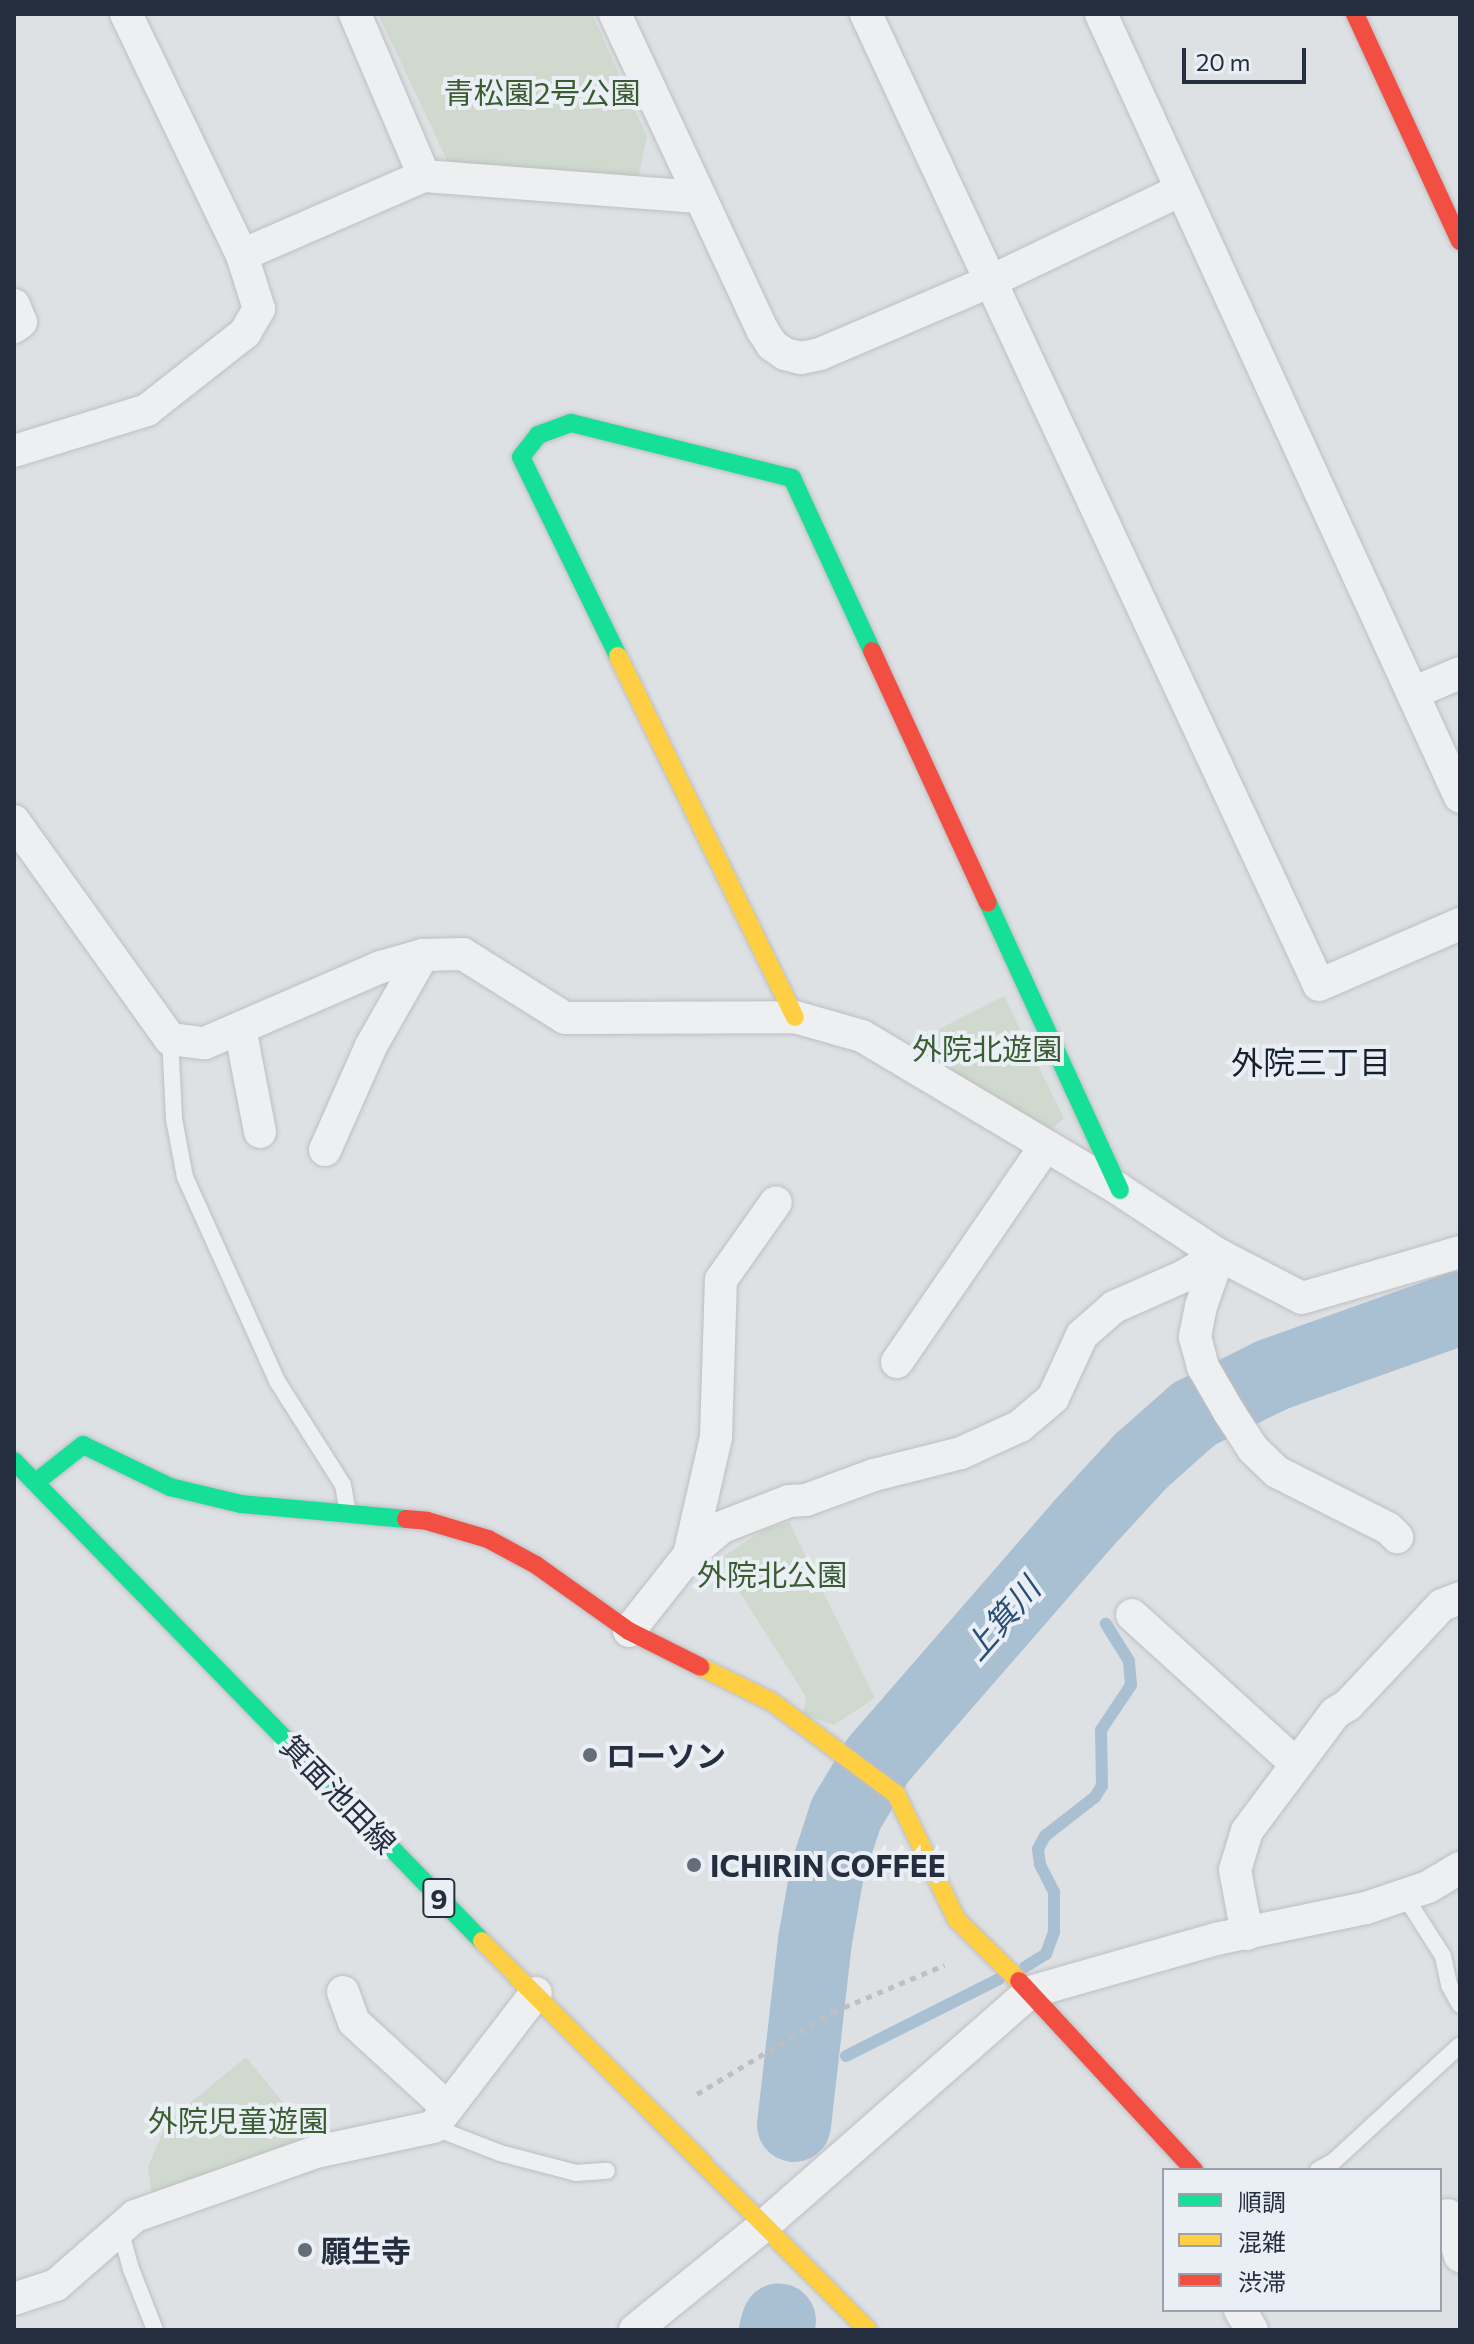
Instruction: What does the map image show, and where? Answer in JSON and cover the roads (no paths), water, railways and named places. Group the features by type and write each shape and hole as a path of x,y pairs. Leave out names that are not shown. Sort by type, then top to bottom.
{"street":[{"path":"14,451 147,410 245,333 259,309 242,255 126,14"},
{"path":"355,14 424,176"},
{"path":"615,14 763,331 772,345 785,354 801,358 820,354 989,282 1181,190"},
{"path":"866,14 1319,985 1460,924"},
{"path":"1101,14 1415,692 1460,797"},
{"path":"1355,14 1460,241"},
{"path":"242,255 424,176 698,197"},
{"path":"14,305 21,322 14,327"},
{"path":"795,1017 521,457 538,435 571,423 792,478 1120,1190"},
{"path":"1415,692 1460,673"},
{"path":"14,821 170,1039 205,1043 381,967 423,955 463,954 565,1018 795,1017 862,1036 1120,1190 1219,1255 1302,1298 1460,1252"},
{"path":"325,1150 371,1046 423,955"},
{"path":"240,1028 260,1132"},
{"path":"897,1362 1045,1147"},
{"path":"689,1555 716,1437 721,1280 776,1202"},
{"path":"1219,1255 1201,1306 1195,1337 1203,1367 1229,1412 1253,1449 1277,1472 1388,1528 1397,1537"},
{"path":"629,1631 703,1540 738,1519 874,1475 961,1453 1020,1426 1053,1398 1082,1335 1114,1307 1184,1276 1219,1255"},
{"path":"36,1482 83,1445 170,1487 241,1504 427,1521 488,1539 536,1565 629,1631 772,1702 847,1761 896,1794 957,1920 1030,1992 1192,2168"},
{"name":"箕面池田線","path":"14,1461 434,1892 868,2330"},
{"path":"1247,1934 1236,1886 1235,1859 1247,1831 1335,1713 1348,1705 1442,1605 1460,1598"},
{"path":"1132,1615 1295,1763"},
{"path":"635,2330 766,2224 1030,1992 1216,1939 1366,1908 1428,1887 1460,1868"},
{"path":"343,1992 354,2022 440,2117"},
{"path":"14,2299 56,2285 135,2216 316,2152 440,2117 536,1993"},
{"path":"1448,2215 1460,2256"},
{"path":"1241,2312 1252,2330"}],"lane":[{"path":"170,1039 174,1119 185,1177 277,1381 343,1485 348,1513"},
{"path":"1404,1895 1443,1956 1449,1985 1460,2005"},
{"path":"1322,2168 1334,2161 1460,2045"},
{"path":"440,2117 500,2153 576,2173 607,2171"},
{"path":"120,2229 131,2269 155,2330"}],"waterway":[{"name":"上箕川","path":"794,2125 815,1941 827,1872 846,1814 878,1760 1084,1523 1141,1461 1194,1414 1272,1375 1460,1308"},
{"path":"1025,1967 1046,1954 1054,1932 1054,1892 1040,1864 1038,1849 1045,1836 1095,1797 1102,1786 1101,1730 1131,1685 1129,1661 1106,1624"},
{"path":"846,2056 999,1979"},
{"path":"799,2079 817,2070"},
{"name":"上箕川","path":"776,2330 779,2320"}],"place":[{"name":"ローソン","path":"590,1755"},
{"name":"ICHIRIN COFFEE","path":"694,1865"},
{"name":"願生寺","path":"305,2250"}],"district":[{"name":"外院三丁目","path":"1311,1061"}],"park label":[{"name":"青松園2号公園","path":"542,92"},
{"name":"外院北遊園","path":"987,1048"},
{"name":"外院北公園","path":"772,1574"},
{"name":"外院児童遊園","path":"238,2120"}]}
